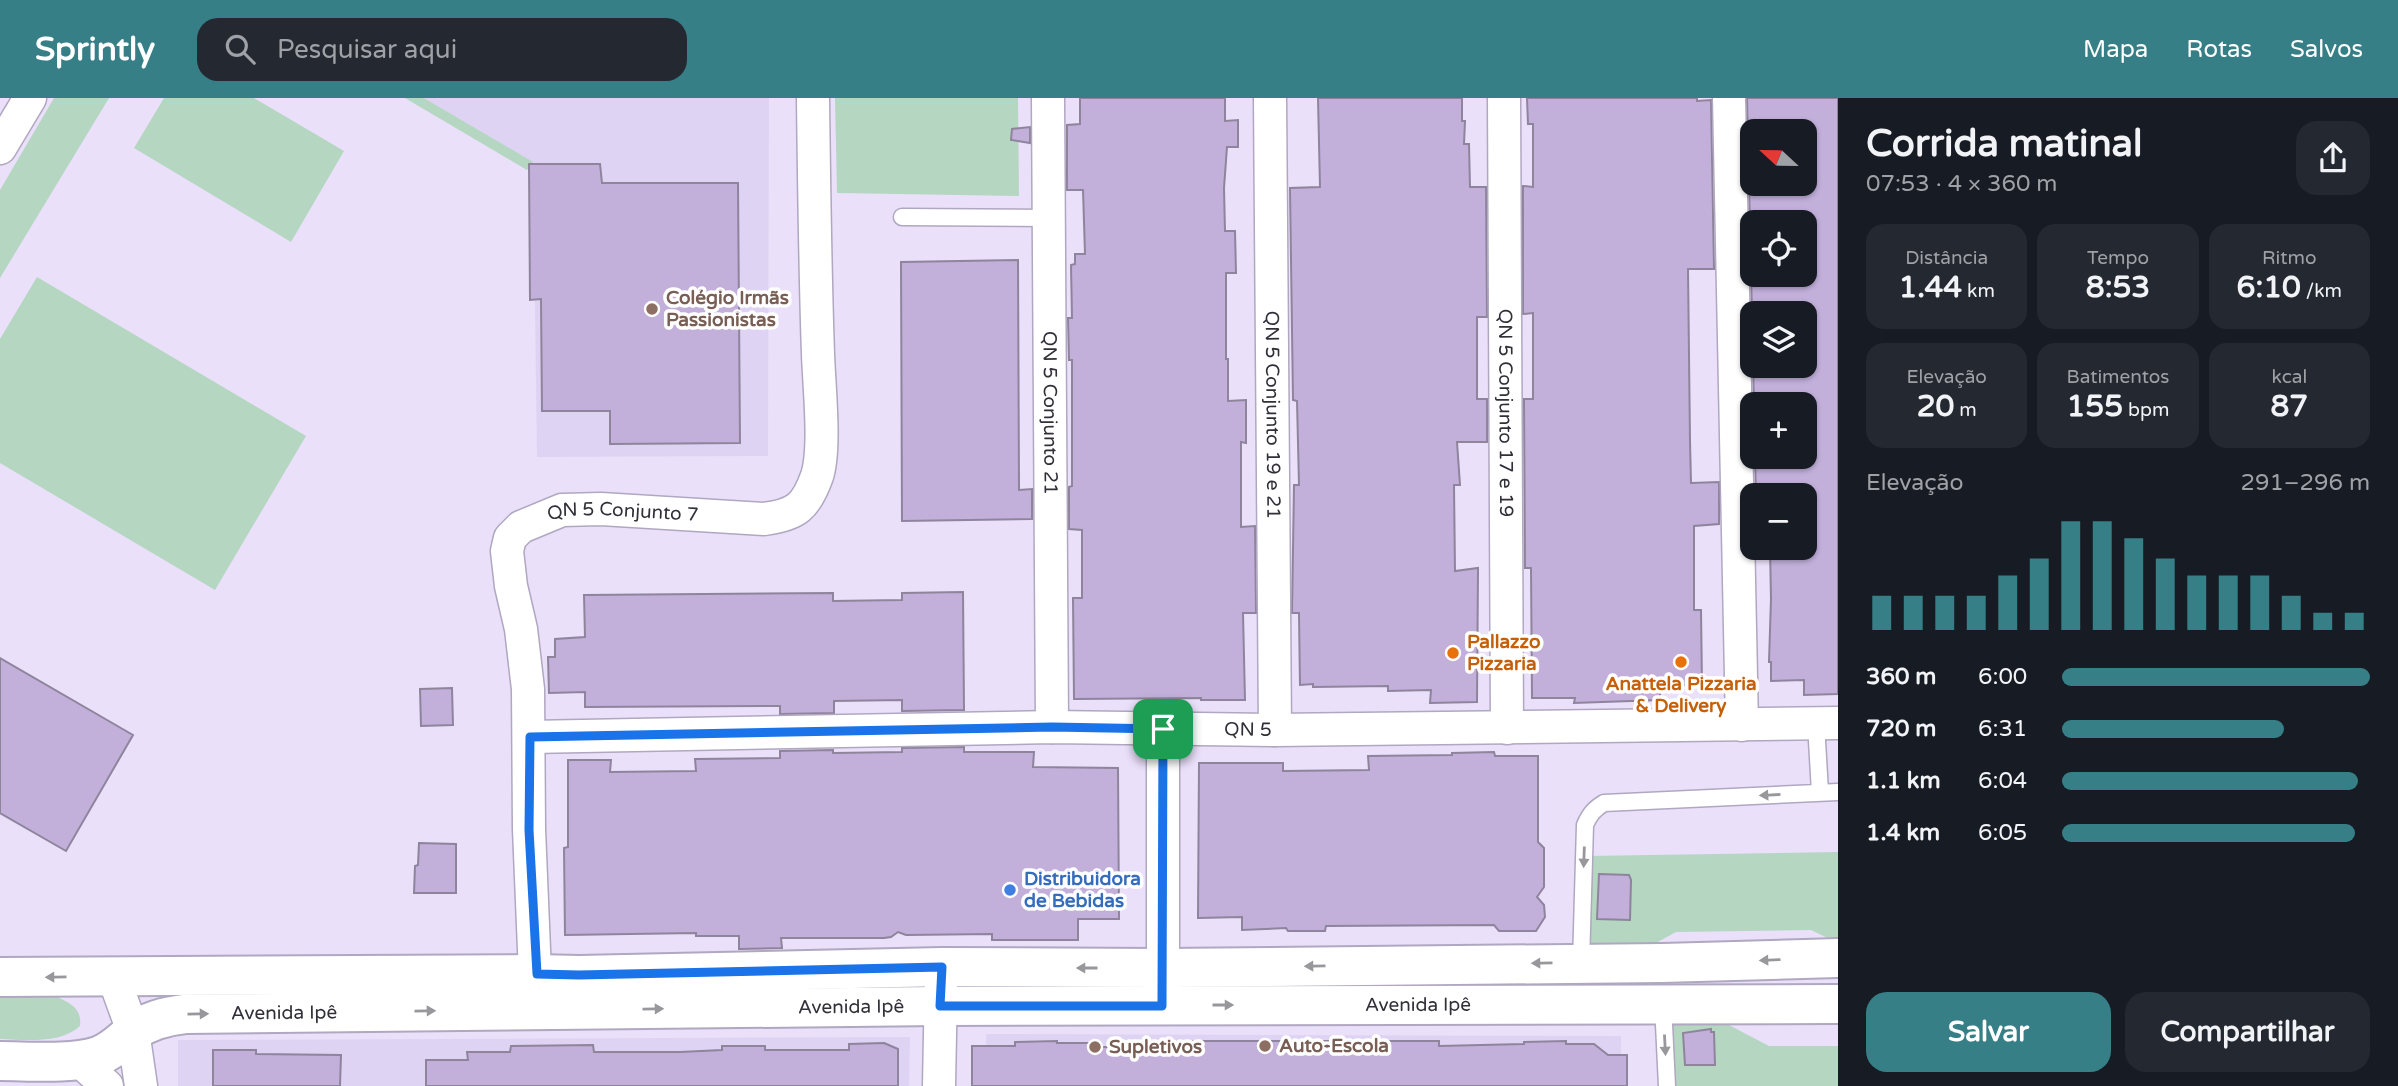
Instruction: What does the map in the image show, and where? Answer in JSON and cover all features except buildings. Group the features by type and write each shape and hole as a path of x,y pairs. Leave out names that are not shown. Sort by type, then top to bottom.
{"street":[{"path":"0,148 30,98"},
{"name":"QN 5 Conjunto 7","path":"536,991 526,665 521,629 510,586 507,551 514,532 562,510 601,509 764,519 786,516 797,509 808,496 821,461 813,98"},
{"name":"QN 5 Conjunto 21","path":"1048,98 1052,727"},
{"name":"QN 5 Conjunto 19 e 21","path":"1270,98 1275,730"},
{"name":"QN 5 Conjunto 17 e 19","path":"1504,98 1507,728"},
{"path":"1729,98 1742,725"},
{"name":"QN 5","path":"530,737 1052,727 1275,730 1827,724"},
{"path":"1162,1006 1163,729"},
{"name":"Avenida Ipê","path":"0,1061 98,1056 133,1031 159,1017 536,991 579,975 942,967 1163,968 1662,963 1838,958"},
{"path":"939,1086 942,967"},
{"path":"113,976 133,1031 141,1086"},
{"name":"Avenida Ipê","path":"0,977 113,976 940,1006 1838,1004"},
{"path":"79,1059 107,1086"}],"lane":[{"path":"902,217 1048,218"},
{"path":"1820,792 1827,724"},
{"path":"1581,963 1586,825 1590,813 1596,808 1604,803 1838,792"},
{"path":"1663,1004 1667,1086"}],"shaded area":[{"name":"Colégio Irmãs Passionistas","path":"424,98 769,98 768,456 537,457 533,163"},
{"path":"986,1034 1621,1036 1621,1086 987,1086"},
{"path":"910,1037 909,1086 178,1086 178,1040"}],"green space":[{"path":"54,98 109,98 0,278 0,190"},
{"path":"164,98 254,98 344,151 291,242 134,148"},
{"path":"405,98 424,98 533,162 527,170"},
{"path":"835,98 1018,98 1019,196 837,193"},
{"path":"37,277 306,436 215,590 0,463 0,339"},
{"path":"1838,852 1838,943 1811,930 1676,932 1636,954 1588,955 1586,856"},
{"path":"56,996 71,1004 77,1011 80,1026 63,1036 53,1038 0,1039 0,998"},
{"path":"1727,1024 1769,1046 1838,1046 1838,1086 1666,1086 1665,1025"}],"place":[{"name":"Colégio Irmãs Passionistas","path":"652,309"},
{"name":"Pallazzo Pizzaria","path":"1453,653"},
{"name":"Anattela Pizzaria & Delivery","path":"1681,662"},
{"name":"Distribuidora de Bebidas","path":"1010,890"},
{"name":"Auto-Escola","path":"1265,1046"},
{"name":"Supletivos","path":"1095,1047"}],"route":[{"path":"1052,727 1163,729 1162,1006 940,1006 942,967 537,974 529,830 530,737 1052,727"}]}
